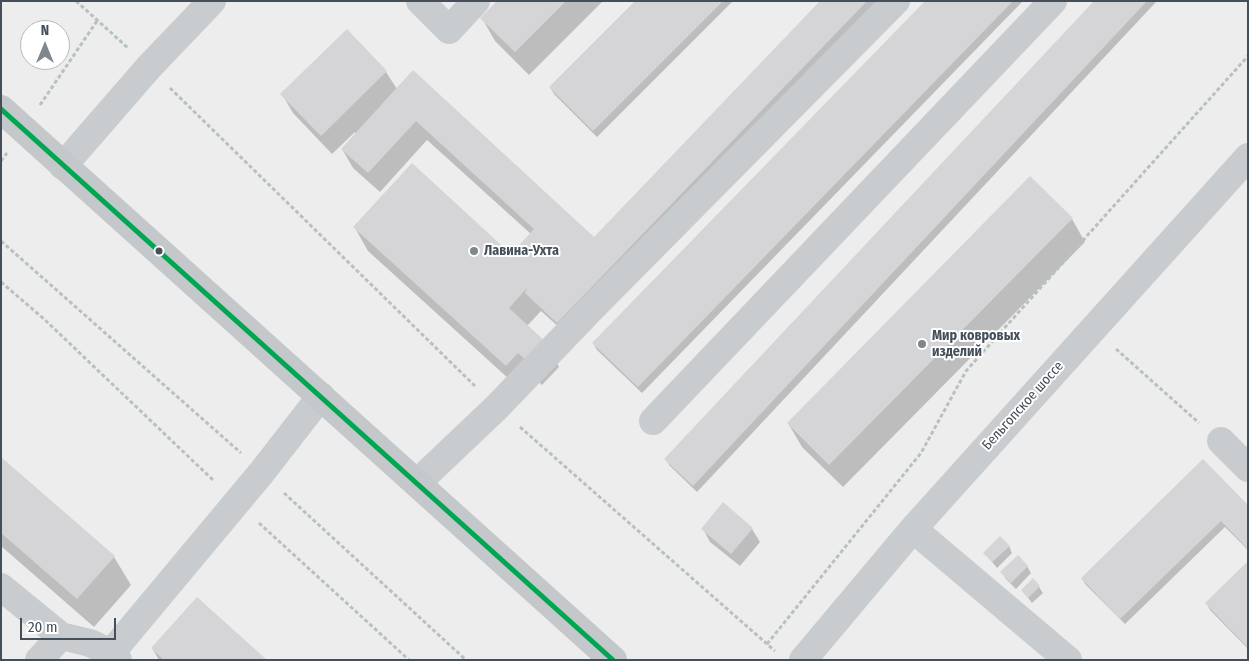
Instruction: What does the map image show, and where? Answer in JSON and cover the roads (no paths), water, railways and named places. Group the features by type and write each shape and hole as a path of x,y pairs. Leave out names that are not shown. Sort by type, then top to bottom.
{"main road":[{"path":"1,109 612,660"}],"street":[{"path":"63,166 149,67 212,1"},
{"path":"420,1 449,30 476,1"},
{"path":"417,483 497,407 896,1"},
{"path":"652,421 1053,1"},
{"name":"Бельгопское шоссе","path":"791,657 913,529 1248,157"},
{"path":"1,588 61,636 90,643 114,657 321,396"},
{"path":"1221,441 1248,468"},
{"path":"913,529 1068,660"},
{"path":"39,660 61,636"}],"place":[{"name":"Лавина-Ухта","path":"474,251"},
{"name":"Мир ковровых изделий","path":"922,344"}]}
